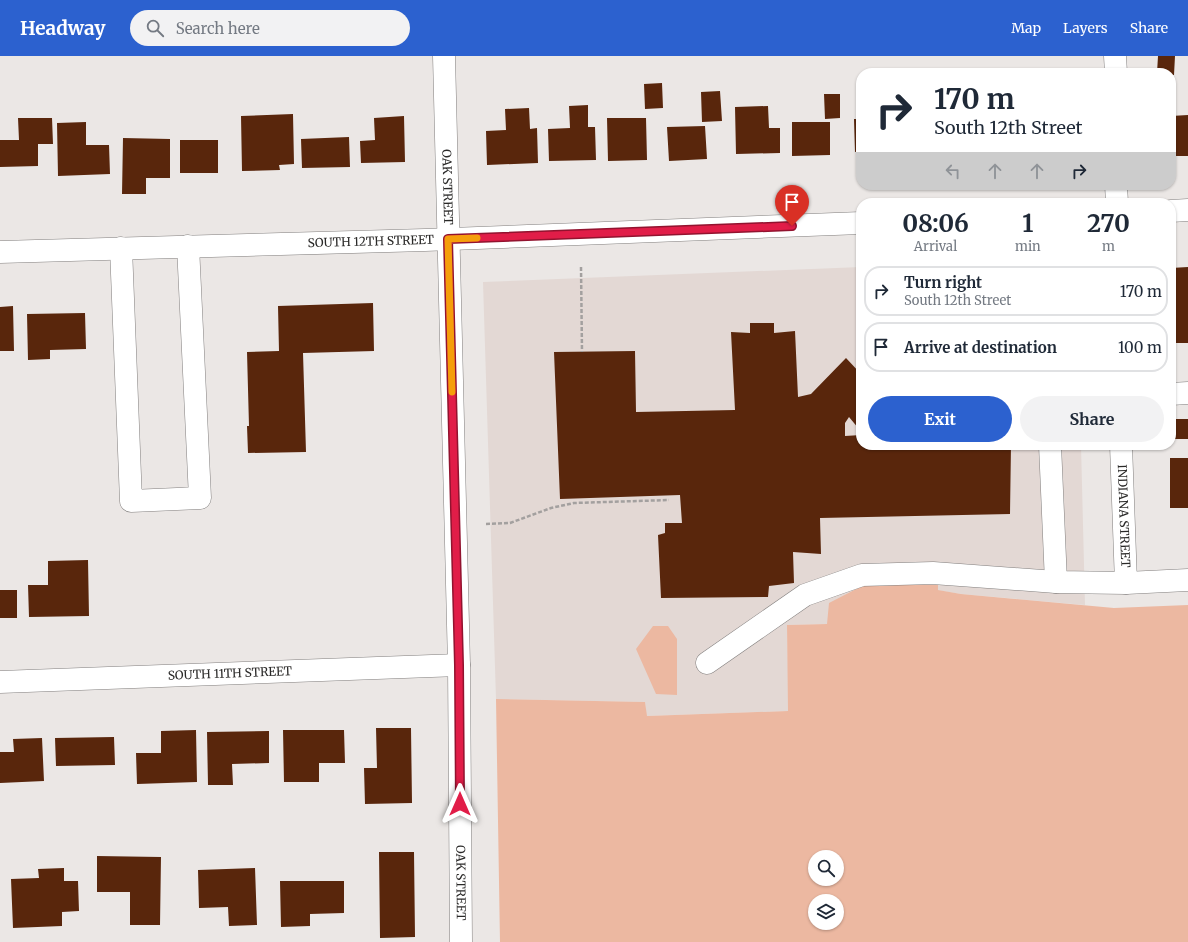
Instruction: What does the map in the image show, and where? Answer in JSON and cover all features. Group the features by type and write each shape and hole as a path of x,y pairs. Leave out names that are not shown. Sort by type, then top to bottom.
{"street":[{"name":"OAK STREET","path":"444,56 459,665 461,942"},
{"path":"1115,56 1116,68"},
{"path":"1176,211 1188,210"},
{"name":"SOUTH 12TH STREET","path":"0,252 448,239 856,223"},
{"path":"122,248 131,501 200,498 188,246"},
{"path":"1176,394 1188,393"},
{"path":"1050,450 1056,582"},
{"name":"INDIANA STREET","path":"1121,450 1128,583"},
{"path":"707,663 805,595 862,575 933,573 1056,582 1128,583 1188,580"},
{"name":"SOUTH 11TH STREET","path":"0,682 459,665"}],"path":[{"path":"581,267 582,352"},
{"path":"486,524 510,524 551,508 574,503 669,500"}],"shaded area":[{"path":"856,267 856,450 1081,450 1085,605 961,594 874,580 827,624 787,625 789,711 646,716 645,702 496,699 483,282"},
{"path":"897,583 938,585 938,590 961,594 1114,608 1188,605 1188,942 500,942 496,699 645,702 647,716 788,711 787,625 827,624 829,603 866,584"},
{"path":"653,626 668,626 677,639 677,695 656,694 636,649"}],"building":[{"path":"1158,56 1175,56 1174,68 1157,68"},
{"path":"662,83 663,108 645,109 644,84"},
{"path":"720,91 722,121 702,122 701,92"},
{"path":"824,94 840,94 840,118 825,119"},
{"path":"588,105 588,127 595,127 596,160 549,161 548,129 570,128 569,106"},
{"path":"768,106 769,128 780,128 780,153 736,154 735,107"},
{"path":"529,108 530,129 537,128 538,163 487,165 486,131 506,130 505,109"},
{"path":"293,114 294,164 279,165 280,170 242,171 241,116"},
{"path":"1188,115 1188,156 1176,156 1176,116"},
{"path":"404,116 405,162 361,163 360,141 375,140 374,118"},
{"path":"18,118 52,118 53,144 38,144 38,166 0,167 0,140 19,140"},
{"path":"607,118 646,118 647,160 608,161"},
{"path":"854,119 856,119 856,152"},
{"path":"86,122 86,145 109,145 110,174 58,176 57,123"},
{"path":"792,122 830,122 830,155 792,156"},
{"path":"705,126 707,159 669,161 667,127"},
{"path":"349,137 350,167 302,168 301,139"},
{"path":"123,138 170,139 170,178 146,178 146,194 122,194"},
{"path":"180,140 218,140 218,173 180,173"},
{"path":"1188,267 1188,343 1176,343 1176,268"},
{"path":"373,303 374,351 303,353 306,452 248,453 247,426 249,426 247,352 279,351 278,306"},
{"path":"13,306 14,351 0,351 0,307"},
{"path":"85,313 86,349 50,350 50,359 28,360 27,314"},
{"path":"750,323 774,323 774,333 795,331 798,397 811,394 846,358 856,369 856,425 849,417 845,423 845,436 856,435 856,450 1011,450 1010,514 820,518 821,554 793,552 794,583 769,586 768,597 661,598 658,535 665,533 665,523 682,523 680,495 560,499 554,352 635,351 636,412 735,410 731,332 750,333"},
{"path":"1176,419 1188,419 1188,439 1176,439"},
{"path":"1170,458 1188,458 1188,508 1170,508"},
{"path":"88,560 89,616 29,617 28,585 48,585 48,561"},
{"path":"0,590 17,590 17,618 0,618"},
{"path":"376,728 411,728 412,803 365,804 364,768 377,768"},
{"path":"196,730 197,782 137,784 136,753 161,753 161,731"},
{"path":"283,730 344,730 345,763 319,763 319,782 284,782"},
{"path":"269,731 269,763 232,764 233,785 208,785 207,732"},
{"path":"114,737 115,765 56,766 55,738"},
{"path":"42,738 44,781 0,783 0,752 14,752 13,739"},
{"path":"379,852 414,852 415,937 380,938"},
{"path":"97,856 161,857 160,925 130,925 130,892 97,892"},
{"path":"64,868 64,881 78,881 79,911 62,912 62,926 13,928 11,879 39,878 38,869"},
{"path":"255,868 257,925 229,926 228,907 199,908 198,870"},
{"path":"280,881 344,881 344,913 310,914 310,926 281,927"}],"slow traffic":[{"path":"452,392 448,239 477,238"}],"route":[{"path":"460,804 459,665 448,239 792,226"}]}
